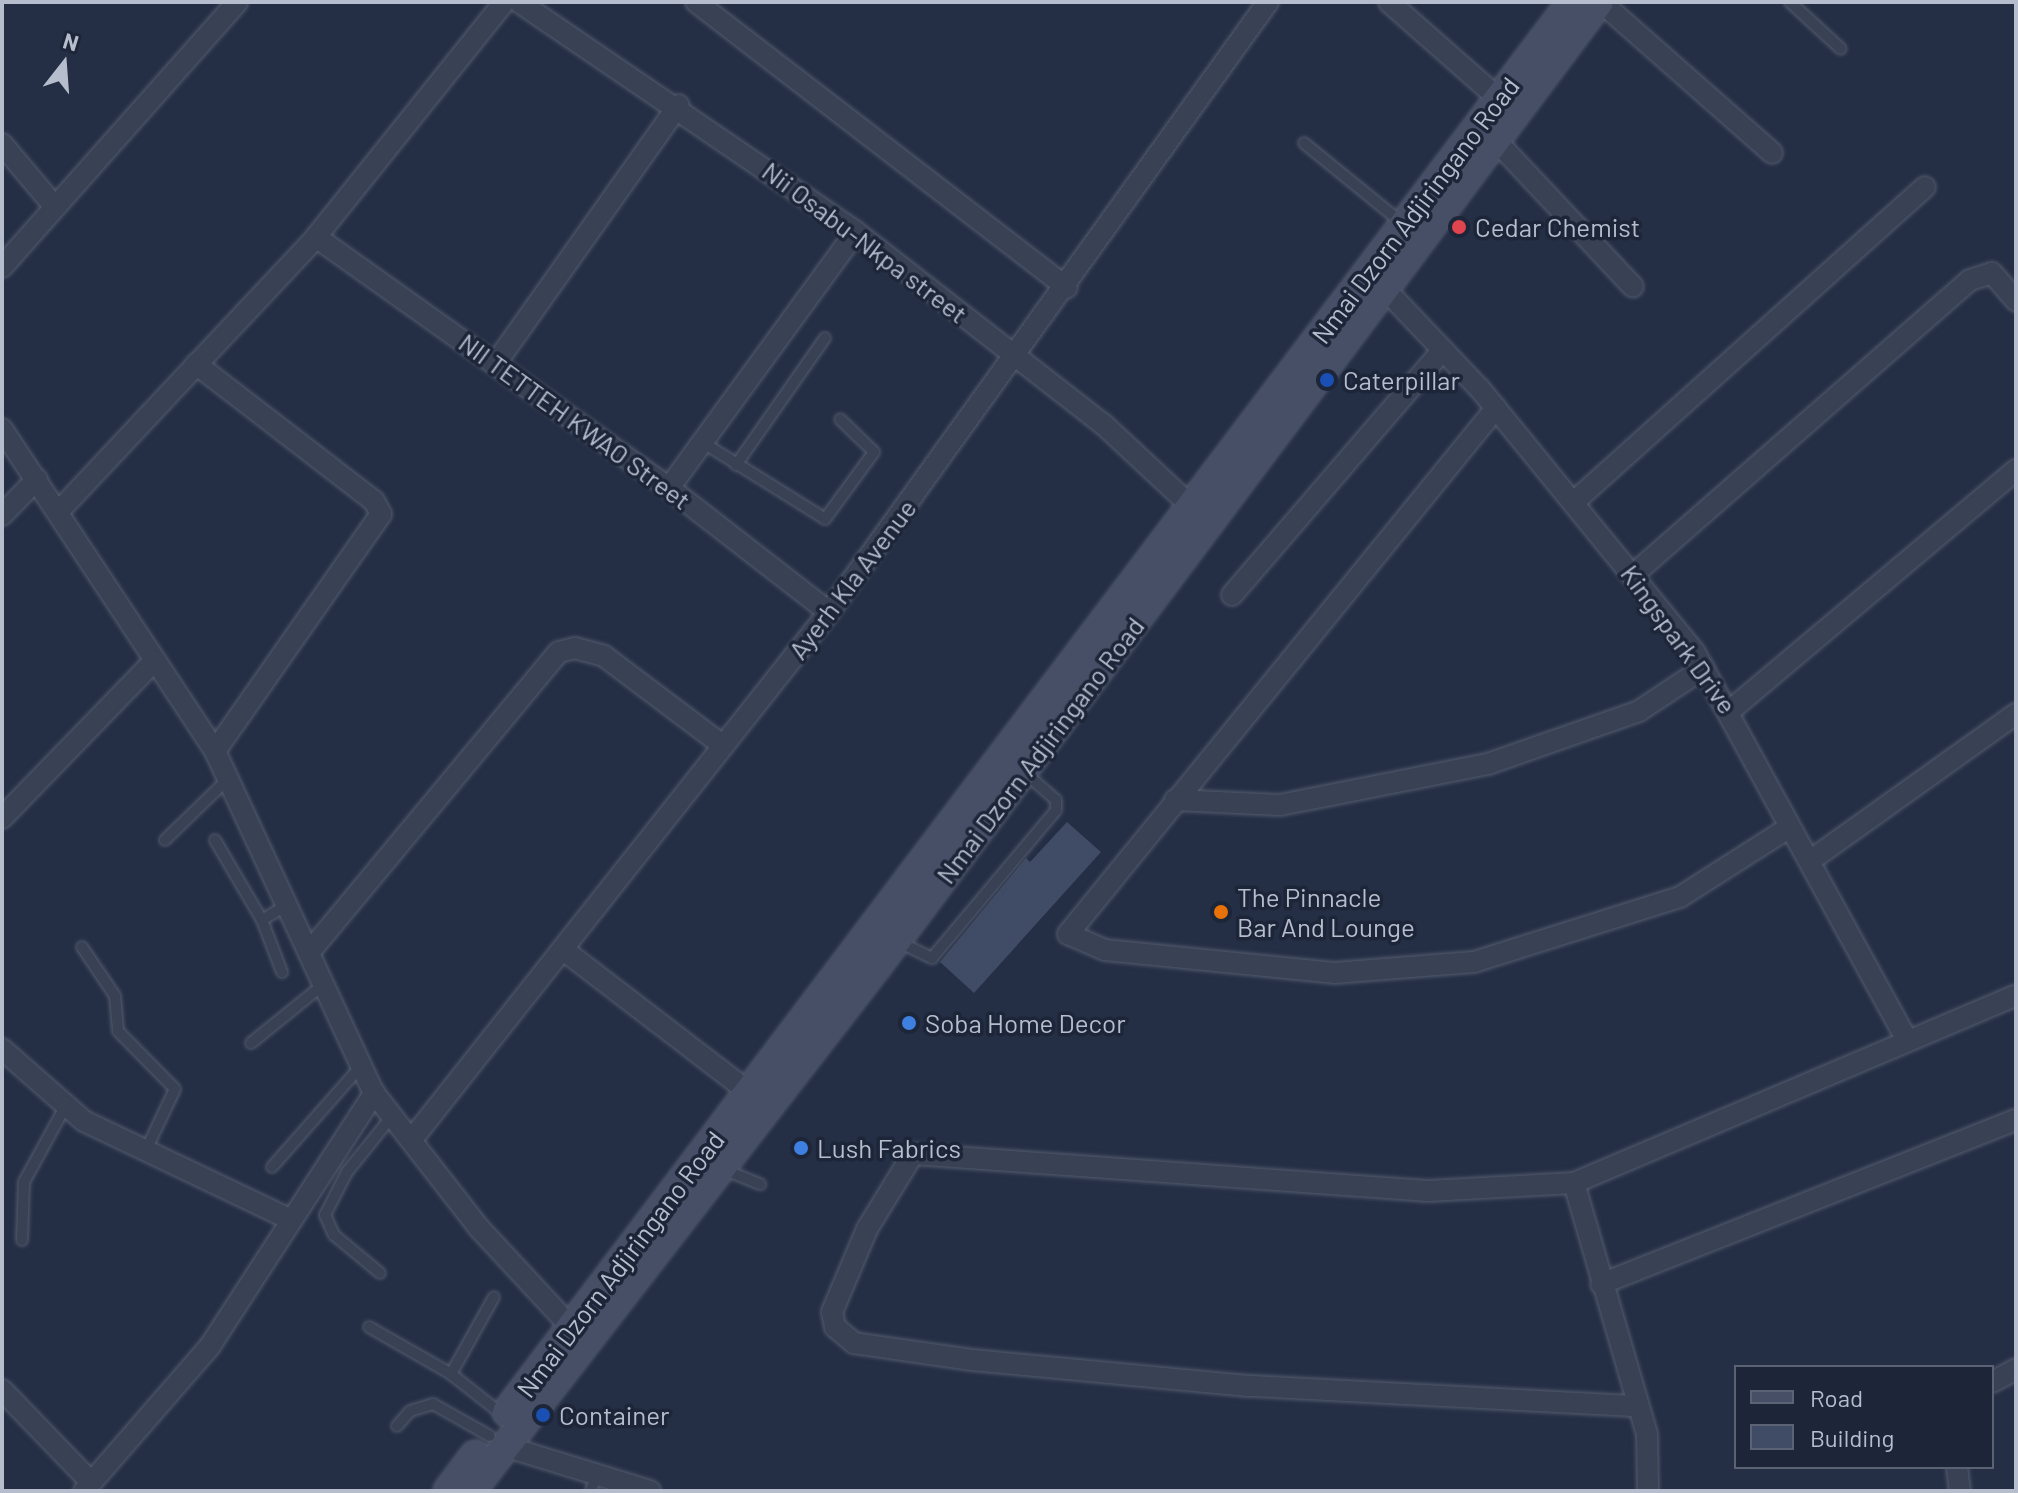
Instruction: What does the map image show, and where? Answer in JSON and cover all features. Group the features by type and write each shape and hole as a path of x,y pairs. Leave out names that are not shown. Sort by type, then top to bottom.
{"main road":[{"name":"Nmai Dzorn Adjiringano Road","path":"448,1491 723,1169 866,960 1192,507 1572,2"},
{"name":"Nmai Dzorn Adjiringano Road","path":"471,1491 499,1433 572,1328 749,1092 866,960 897,940 1384,288 1498,143 1600,2"}],"street":[{"path":"2,267 237,2"},
{"path":"61,509 316,237 504,2"},
{"name":"Nii Osabu-Nkpa street","path":"519,2 679,105 856,232 1018,358 1192,507"},
{"path":"696,2 1067,288"},
{"name":"Ayerh Kla Avenue","path":"413,1138 565,951 722,745 829,612 1018,358 1268,2"},
{"path":"1389,2 1499,99"},
{"path":"1600,2 1772,153"},
{"path":"496,363 679,105"},
{"path":"1498,143 1633,287"},
{"path":"2,144 54,206"},
{"path":"1575,501 1925,187"},
{"path":"669,488 856,232"},
{"name":"NII TETTEH KWAO Street","path":"316,237 669,488 829,612"},
{"path":"1634,574 1970,280 1992,273 2016,301"},
{"name":"Kingspark Drive","path":"1384,288 1496,408 1575,501 1704,668 1732,709 1790,827 1811,860 1906,1038"},
{"path":"1232,595 1443,350"},
{"path":"196,364 374,501 381,514 215,751"},
{"path":"1496,408 1069,927 1075,940 1105,950 1334,973 1474,962 1680,897 1790,827"},
{"path":"2,429 61,509 154,661 215,751 291,902 312,949 323,985 374,1093 413,1138 479,1228 572,1328"},
{"path":"1732,709 2016,470"},
{"path":"2,515 37,479"},
{"path":"312,949 559,652 575,648 604,656 722,745"},
{"path":"2,818 154,661"},
{"path":"1175,800 1280,805 1488,764 1639,711 1704,668"},
{"path":"1811,860 2016,714"},
{"path":"565,951 749,1092"},
{"path":"1633,1406 1248,1386 972,1360 854,1343 835,1327 832,1312 867,1229 913,1154 1428,1191 1574,1183 1906,1038 2016,995"},
{"path":"2,1049 65,1107 287,1218"},
{"path":"2,1390 87,1486 210,1346 287,1218 374,1093"},
{"path":"1601,1284 2016,1120"},
{"path":"1574,1183 1633,1406 1647,1434 1648,1491"},
{"path":"1994,1381 2016,1369"},
{"path":"499,1433 593,1484 650,1491"},
{"path":"1957,1469 1960,1491"}],"lane":[{"path":"1790,2 1841,49"},
{"path":"1304,143 1404,224"},
{"path":"736,465 825,338"},
{"path":"702,442 825,519 874,452 840,419"},
{"path":"897,940 932,958 1056,810 1056,800 1024,772"},
{"path":"165,840 230,778"},
{"path":"215,840 262,920 282,972"},
{"path":"262,920 291,902"},
{"path":"82,947 115,996 118,1031 175,1089 146,1150"},
{"path":"251,1043 323,985"},
{"path":"272,1167 362,1065"},
{"path":"22,1240 24,1182 65,1107"},
{"path":"380,1273 334,1235 325,1215 347,1172 393,1115"},
{"path":"723,1169 760,1184"},
{"path":"451,1374 494,1297"},
{"path":"369,1327 451,1374 499,1433"},
{"path":"397,1426 410,1411 433,1404 499,1433"}],"building":[{"path":"1067,822 1101,852 974,993 940,962 1026,858 1030,862"}],"place":[{"name":"Cedar Chemist","path":"1459,227"},
{"name":"Caterpillar","path":"1327,380"},
{"name":"The Pinnacle Bar And Lounge","path":"1221,912"},
{"name":"Soba Home Decor","path":"909,1023"},
{"name":"Lush Fabrics","path":"801,1148"},
{"name":"Container","path":"543,1415"}]}
